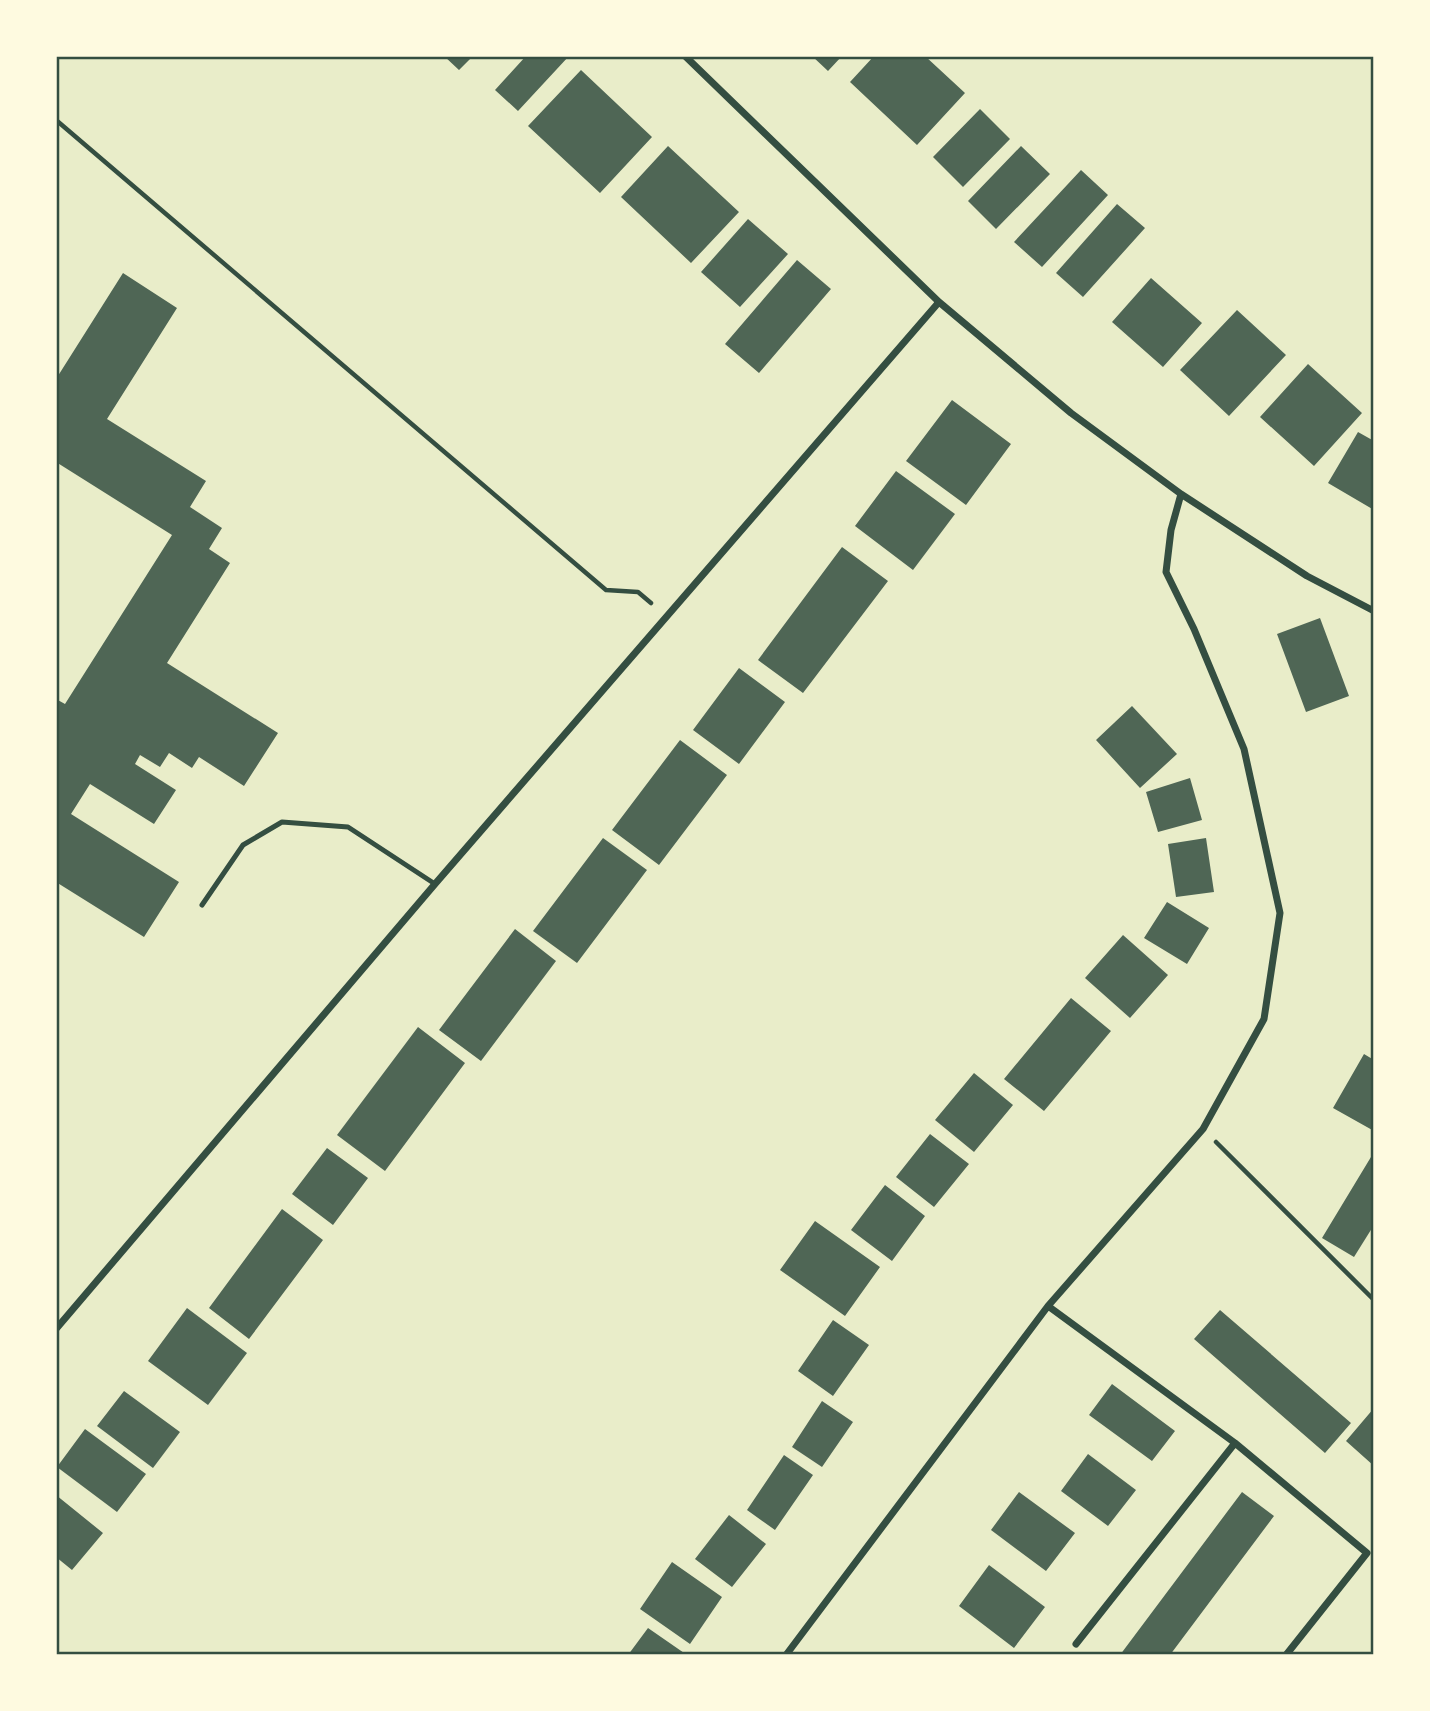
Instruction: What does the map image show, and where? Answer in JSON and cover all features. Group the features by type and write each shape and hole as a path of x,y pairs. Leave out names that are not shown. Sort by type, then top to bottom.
{"street":[{"path":"685,56 939,302 1071,413 1181,494 1307,576 1374,611"},
{"path":"56,1329 435,884 939,302"},
{"path":"786,1655 1048,1306 1203,1129 1264,1019 1280,913 1244,749 1194,629 1166,572 1171,530 1181,494"},
{"path":"1048,1306 1235,1443 1367,1553 1286,1655"},
{"path":"1076,1644 1235,1443"}],"lane":[{"path":"202,905 243,845 282,822 348,827 435,884"}],"path":[{"path":"56,120 606,590 638,592 667,616"},
{"path":"1203,1129 1374,1300"}],"building":[{"path":"444,56 473,56 459,70"},
{"path":"526,56 569,56 518,111 495,90"},
{"path":"812,56 842,56 828,71"},
{"path":"874,56 925,56 965,93 917,145 850,82"},
{"path":"581,70 652,137 600,193 528,126"},
{"path":"980,109 1010,139 963,187 933,157"},
{"path":"668,146 739,212 691,263 621,197"},
{"path":"1021,146 1050,174 996,229 968,201"},
{"path":"1081,170 1108,195 1042,267 1014,242"},
{"path":"1117,204 1145,228 1083,297 1056,273"},
{"path":"748,219 788,254 740,307 701,272"},
{"path":"797,260 831,289 759,373 725,344"},
{"path":"123,273 177,308 107,419 206,481 190,507 222,528 209,549 230,563 167,663 278,733 244,786 199,757 192,768 169,753 160,767 140,755 135,764 176,790 154,824 90,784 71,814 179,882 144,937 56,882 56,699 65,704 172,535 56,462 56,379"},
{"path":"1151,278 1202,323 1163,367 1112,322"},
{"path":"1237,310 1286,355 1229,416 1180,370"},
{"path":"1308,364 1362,413 1314,466 1260,417"},
{"path":"952,400 1011,444 966,505 906,461"},
{"path":"1358,432 1374,441 1374,510 1328,483"},
{"path":"896,471 955,514 913,570 855,526"},
{"path":"842,547 888,581 803,693 758,660"},
{"path":"1320,618 1349,696 1306,712 1277,634"},
{"path":"739,668 785,702 739,764 693,730"},
{"path":"1132,706 1177,754 1140,788 1096,740"},
{"path":"680,740 727,775 659,865 612,830"},
{"path":"1190,778 1202,820 1158,832 1146,792"},
{"path":"603,838 647,870 577,963 533,931"},
{"path":"1206,838 1214,892 1176,897 1168,844"},
{"path":"1167,902 1209,928 1187,964 1144,938"},
{"path":"515,929 556,961 481,1061 439,1030"},
{"path":"1123,935 1168,975 1130,1018 1085,978"},
{"path":"1071,998 1111,1031 1044,1111 1004,1079"},
{"path":"418,1027 465,1063 385,1171 337,1135"},
{"path":"1364,1054 1374,1060 1374,1131 1333,1108"},
{"path":"974,1073 1013,1105 974,1152 935,1120"},
{"path":"930,1134 969,1164 934,1207 896,1177"},
{"path":"327,1148 368,1178 333,1225 292,1194"},
{"path":"1374,1152 1374,1225 1354,1257 1322,1238"},
{"path":"885,1185 925,1216 892,1261 851,1230"},
{"path":"282,1209 323,1240 249,1339 209,1308"},
{"path":"815,1221 880,1267 845,1316 780,1270"},
{"path":"187,1308 247,1353 208,1405 148,1361"},
{"path":"1220,1310 1351,1423 1325,1453 1194,1339"},
{"path":"833,1320 869,1345 833,1396 798,1371"},
{"path":"1112,1384 1175,1431 1152,1461 1089,1415"},
{"path":"124,1391 180,1432 153,1468 97,1426"},
{"path":"822,1401 853,1422 822,1467 792,1447"},
{"path":"1374,1408 1374,1466 1346,1441"},
{"path":"85,1429 146,1474 117,1512 57,1467"},
{"path":"1088,1454 1136,1490 1108,1526 1061,1491"},
{"path":"784,1455 813,1475 775,1530 747,1510"},
{"path":"1019,1492 1075,1533 1046,1571 991,1530"},
{"path":"1242,1492 1274,1516 1170,1655 1120,1655"},
{"path":"56,1495 103,1533 72,1570 56,1557"},
{"path":"729,1515 766,1544 732,1587 695,1559"},
{"path":"672,1562 722,1597 690,1644 640,1609"},
{"path":"989,1565 1045,1607 1014,1648 959,1606"},
{"path":"648,1628 687,1655 628,1655"}]}
